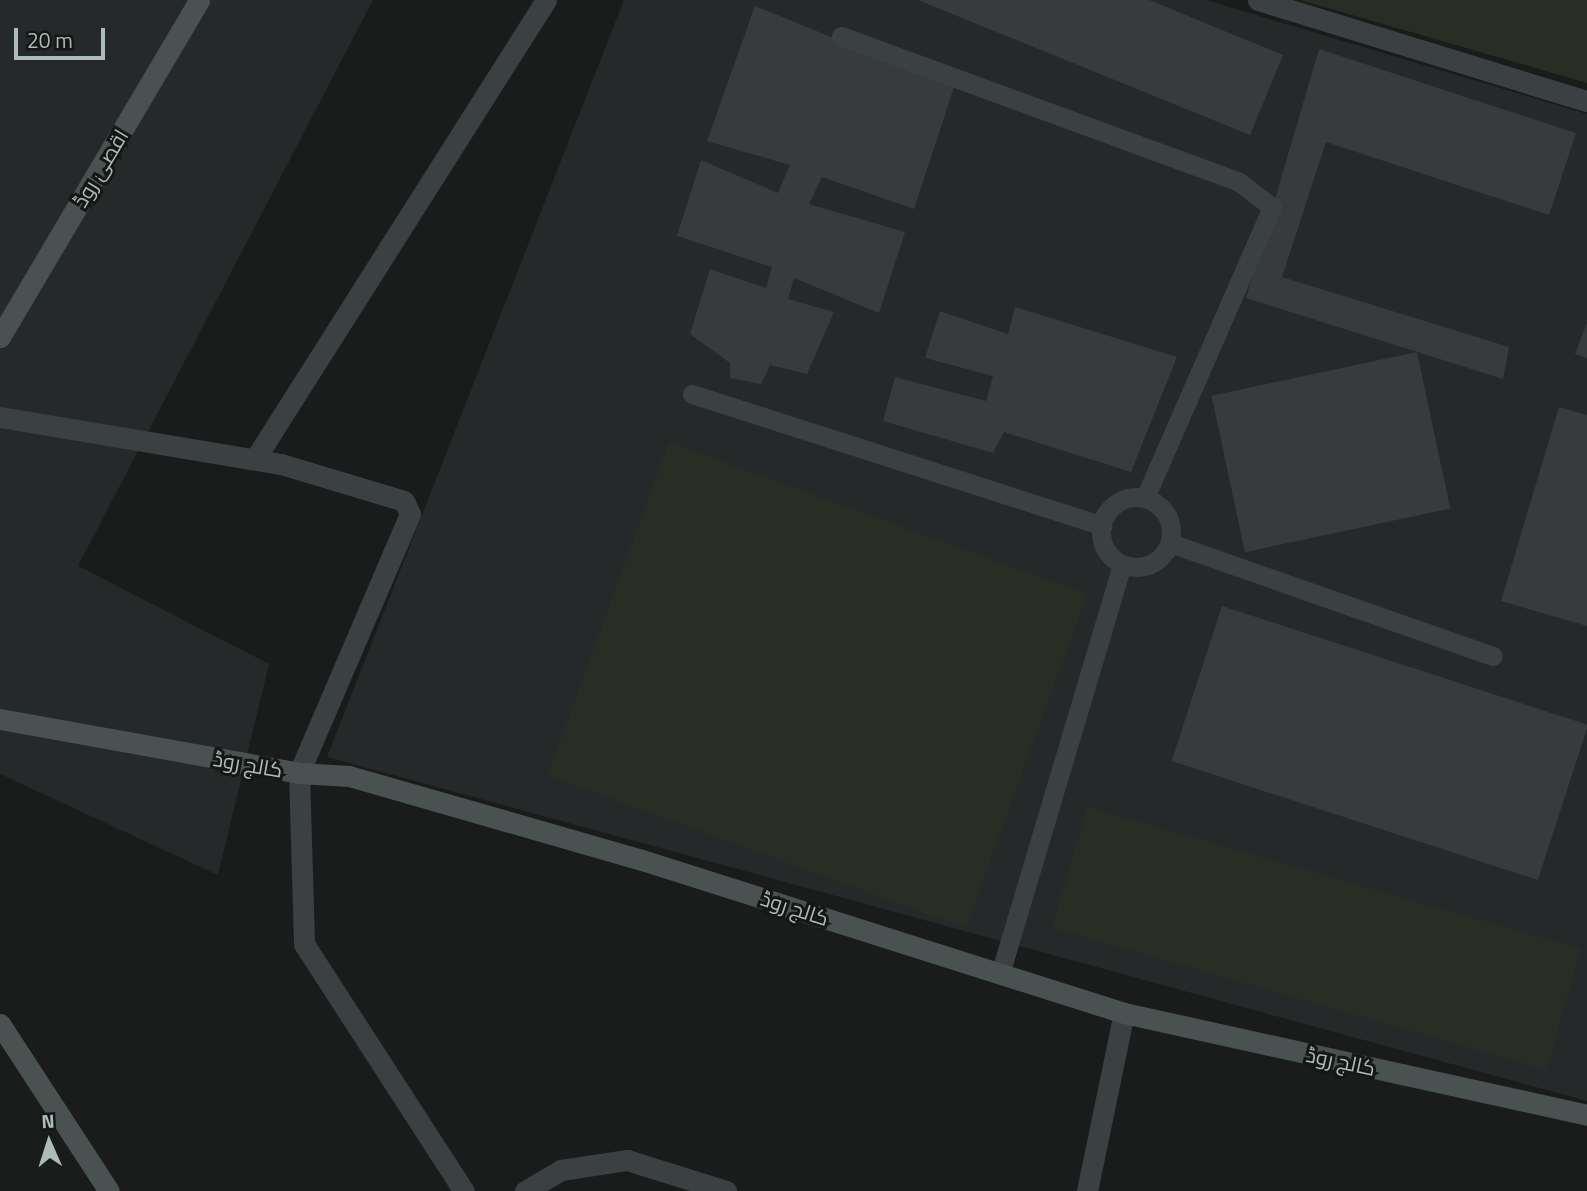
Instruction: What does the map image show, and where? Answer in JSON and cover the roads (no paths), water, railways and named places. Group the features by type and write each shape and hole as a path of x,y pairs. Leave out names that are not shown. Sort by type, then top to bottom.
{"main road":[{"name":"اقصیٰ روڈ","path":"0,337 199,0"},
{"name":"کالج روڈ","path":"0,719 299,773 349,775 1124,1013 1587,1115"},
{"path":"0,1024 109,1191"}],"street":[{"path":"255,459 546,0"},
{"path":"1258,0 1587,101"},
{"path":"0,417 255,459 398,495 410,514 299,773 304,944 464,1191"},
{"path":"1087,1191 1124,1013"},
{"path":"525,1191 561,1170 627,1160 726,1191"}],"lane":[{"path":"841,36 1239,182 1272,207 1145,498"},
{"path":"692,394 1102,526"},
{"path":"1145,498 1164,511 1170,543 1156,561 1122,565 1105,549 1102,526 1122,500 1145,498"},
{"path":"1170,543 1493,656"},
{"path":"1000,974 1122,565"}]}
